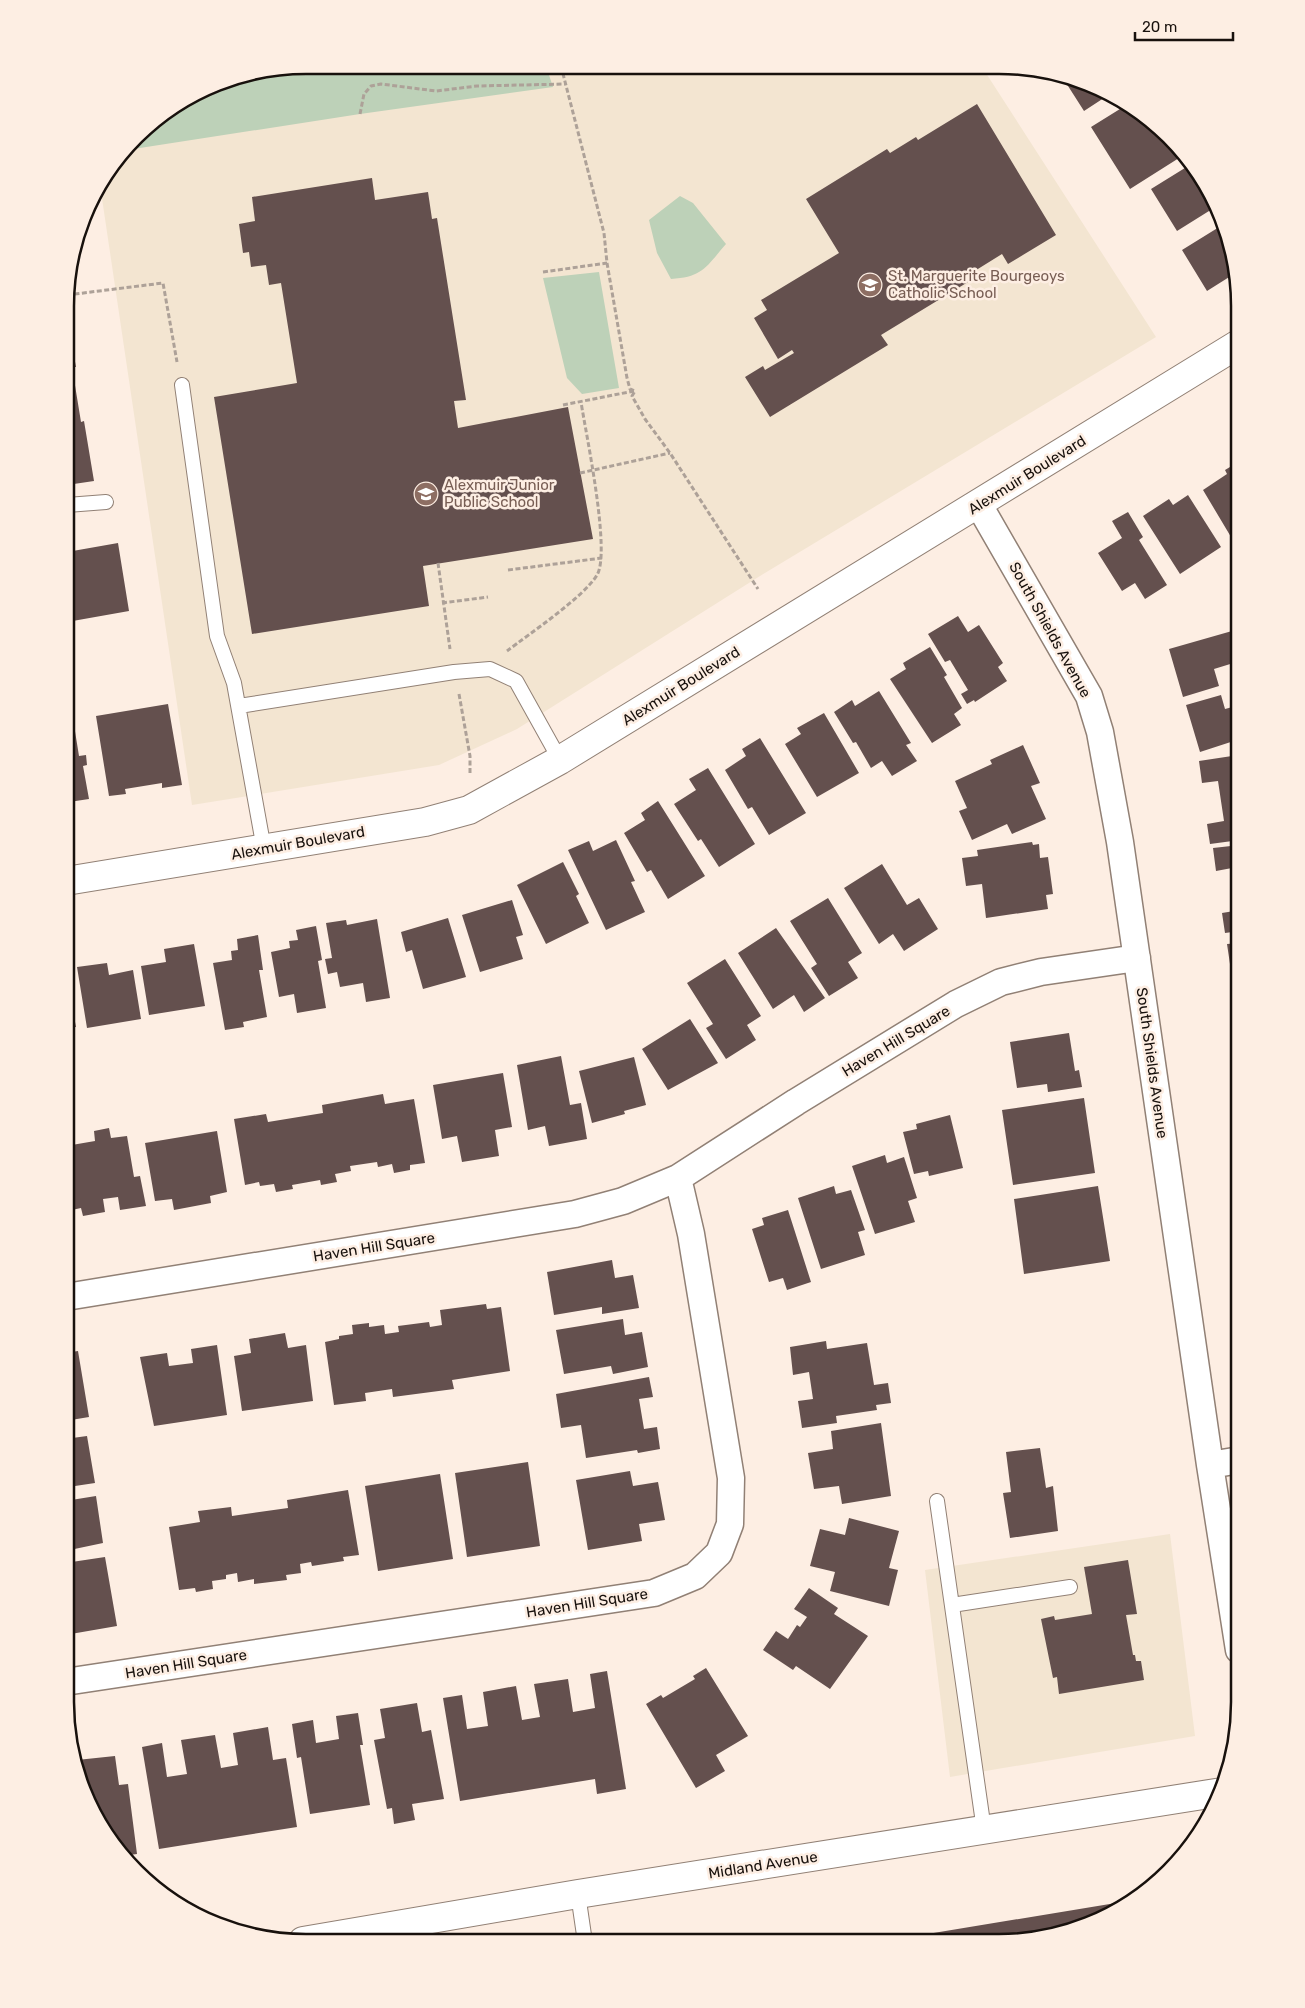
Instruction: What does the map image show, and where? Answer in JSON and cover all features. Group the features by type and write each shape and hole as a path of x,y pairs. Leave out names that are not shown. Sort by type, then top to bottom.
{"street":[{"name":"Alexmuir Boulevard","path":"74,880 425,822 470,810 560,760 1231,350"},
{"name":"South Shields Avenue","path":"979,505 1088,696 1111,782 1210,1465 1231,1594"},
{"name":"Haven Hill Square","path":"74,1296 575,1214 623,1201 678,1178 796,1102 956,1004 1001,982 1041,972 1137,958"},
{"name":"Haven Hill Square","path":"74,1681 654,1593 694,1576 719,1553 730,1524 731,1478 691,1234 678,1178"},
{"path":"1210,1465 1231,1462"},
{"name":"Midland Avenue","path":"344,1934 578,1894 1213,1793"}],"lane":[{"path":"182,385 217,636 234,683 264,849"},
{"path":"74,504 106,502"},
{"path":"239,706 454,672 490,669 516,681 560,760"},
{"path":"937,1501 984,1830"},
{"path":"952,1605 1070,1587"},
{"path":"578,1894 584,1934"}],"path":[{"path":"564,74 604,233 607,264 628,386 635,391"},
{"path":"360,114 362,98 367,90 380,84 436,90 478,86 566,84"},
{"path":"542,272 607,264"},
{"path":"74,295 163,283 182,385"},
{"path":"563,405 635,391"},
{"path":"635,391 632,396 639,409 670,452 758,589"},
{"path":"504,653 584,591 598,575 602,558 592,471 581,402"},
{"path":"580,473 670,452"},
{"path":"508,570 602,558"},
{"path":"442,603 488,596"}],"shaded area":[{"name":"Alexmuir Junior Public School","path":"290,74 987,74 1156,337 760,576 517,729 439,765 192,805 102,196 122,164 153,131 189,105 217,91 260,78"},
{"path":"1170,1534 1195,1736 950,1777 925,1570"}],"green space":[{"path":"290,74 549,74 553,87 360,114 135,149 164,122 189,105 217,91 260,78"},
{"path":"680,196 693,203 726,244 708,265 697,273 671,279 657,253 649,220"},
{"path":"599,272 619,388 582,394 567,378 543,278"}],"building":[{"path":"1067,84 1103,99 1084,111"},
{"path":"977,104 1056,235 1008,264 1002,254 965,277 968,282 881,335 888,345 770,417 745,377 763,366 765,370 794,353 792,350 778,359 754,318 767,310 761,300 839,253 806,199 887,149 890,153 916,137 918,140"},
{"path":"1121,108 1152,131 1178,158 1130,189 1091,127"},
{"path":"1186,168 1211,210 1177,231 1151,189"},
{"path":"372,178 375,200 428,192 432,219 437,218 466,400 454,401 458,428 568,407 593,539 423,566 429,606 252,634 214,397 297,383 281,283 269,285 266,265 251,267 249,252 243,253 239,224 255,221 252,197"},
{"path":"1218,228 1227,260 1229,277 1207,291 1182,250"},
{"path":"74,379 81,422 84,421 94,481 74,484"},
{"path":"1231,466 1231,537 1203,490 1227,474 1225,470"},
{"path":"1188,495 1221,547 1180,574 1143,516 1169,499 1173,505"},
{"path":"1128,512 1143,537 1139,540 1167,585 1145,599 1135,583 1122,591 1098,553 1122,538 1112,521"},
{"path":"118,543 129,611 74,621 74,551"},
{"path":"958,616 968,632 979,625 1003,663 998,667 1007,681 975,702 974,700 967,704 961,694 968,690 950,660 945,662 928,634"},
{"path":"1231,631 1231,664 1214,669 1219,686 1183,697 1169,649"},
{"path":"930,647 947,675 944,677 962,708 954,714 961,725 932,743 890,679 906,669 903,663"},
{"path":"879,691 911,743 906,745 917,761 892,776 882,761 871,768 856,742 853,743 834,712 852,700 855,706"},
{"path":"1221,695 1225,709 1231,707 1231,742 1200,752 1186,705"},
{"path":"168,704 182,785 162,788 162,783 125,789 126,794 109,796 96,716"},
{"path":"824,713 859,773 817,797 785,744 801,734 797,728"},
{"path":"74,725 79,756 86,755 87,765 83,766 89,799 74,801"},
{"path":"760,738 806,813 769,835 752,807 748,809 725,770 746,756 742,749"},
{"path":"1023,745 1040,783 1031,786 1046,819 1012,834 1007,824 972,840 959,811 967,808 955,781 992,764 990,760"},
{"path":"1231,756 1231,841 1210,844 1207,824 1224,821 1218,781 1202,783 1199,761"},
{"path":"708,768 755,844 719,867 701,839 698,841 674,804 696,790 689,779"},
{"path":"658,801 705,876 668,899 651,870 647,872 624,833 645,820 641,813"},
{"path":"616,840 635,881 631,882 645,912 606,930 568,850 589,841 593,851"},
{"path":"1032,842 1033,845 1039,844 1040,858 1048,857 1053,894 1046,895 1048,909 986,918 982,884 966,886 962,858 978,856 977,850"},
{"path":"1231,846 1231,868 1216,871 1213,848"},
{"path":"563,862 579,894 576,896 589,923 546,944 517,885"},
{"path":"882,864 907,905 919,898 938,929 904,951 893,934 879,944 844,888"},
{"path":"828,898 862,953 848,962 858,978 829,996 811,968 817,964 790,921"},
{"path":"512,900 523,935 516,937 523,959 480,972 462,915"},
{"path":"1231,912 1231,932 1225,933 1222,913"},
{"path":"448,918 466,977 423,989 412,950 406,952 401,932"},
{"path":"377,919 390,998 366,1002 363,983 340,987 337,972 328,974 325,959 332,958 326,923 346,920 347,925"},
{"path":"316,926 322,960 318,961 326,1008 297,1013 294,994 279,997 271,952 290,948 289,941 298,940 296,930"},
{"path":"776,928 825,998 804,1012 794,995 773,1009 738,953"},
{"path":"258,935 263,970 259,970 267,1017 243,1022 244,1027 225,1030 213,963 232,960 231,951 238,950 237,939"},
{"path":"194,944 205,1006 149,1015 141,966 166,962 164,949"},
{"path":"1227,944 1231,944 1230,964"},
{"path":"725,959 761,1016 747,1025 756,1040 726,1059 706,1028 713,1024 687,983"},
{"path":"107,963 109,975 133,970 141,1019 87,1028 77,967"},
{"path":"690,1019 718,1063 668,1090 642,1049"},
{"path":"1069,1033 1075,1071 1079,1070 1082,1087 1048,1092 1047,1084 1017,1088 1010,1042"},
{"path":"561,1056 570,1105 581,1103 587,1139 549,1146 545,1126 528,1130 517,1065"},
{"path":"634,1057 646,1105 624,1111 625,1114 592,1123 579,1071"},
{"path":"503,1073 512,1127 495,1130 499,1156 462,1162 457,1136 442,1139 433,1085"},
{"path":"383,1094 385,1104 414,1099 425,1163 410,1165 410,1170 394,1173 392,1164 378,1167 377,1162 350,1166 351,1171 335,1174 337,1182 321,1185 320,1180 292,1185 293,1189 276,1192 274,1184 260,1186 259,1182 245,1185 234,1119 266,1114 268,1122 323,1113 322,1105"},
{"path":"1084,1098 1095,1173 1013,1185 1002,1110"},
{"path":"950,1115 963,1168 929,1176 928,1171 914,1174 903,1132 917,1129 916,1124"},
{"path":"109,1128 111,1138 127,1136 134,1177 140,1176 146,1206 120,1210 118,1197 103,1199 105,1212 83,1216 81,1208 74,1210 74,1145 95,1141 94,1131"},
{"path":"217,1131 227,1192 210,1196 211,1203 174,1210 172,1199 155,1201 145,1143"},
{"path":"885,1155 887,1163 904,1157 917,1198 908,1201 915,1222 875,1234 852,1166"},
{"path":"834,1186 836,1194 851,1190 865,1230 858,1232 865,1255 821,1269 798,1198"},
{"path":"1098,1186 1110,1261 1024,1274 1014,1199"},
{"path":"788,1210 811,1282 787,1290 783,1278 769,1282 752,1229 764,1225 762,1218"},
{"path":"612,1260 615,1278 633,1275 639,1308 602,1314 602,1307 554,1315 547,1272"},
{"path":"486,1304 487,1309 501,1307 510,1371 452,1380 454,1389 393,1397 392,1389 365,1393 366,1401 334,1405 325,1342 339,1339 339,1336 353,1334 352,1325 369,1323 369,1327 384,1325 385,1334 399,1332 398,1326 429,1322 430,1327 442,1325 440,1310"},
{"path":"623,1319 625,1335 642,1332 648,1367 613,1374 611,1366 564,1374 556,1330"},
{"path":"285,1333 288,1348 306,1345 313,1401 242,1411 234,1356 251,1353 249,1339"},
{"path":"826,1341 827,1349 867,1343 874,1385 888,1383 891,1403 876,1405 877,1410 836,1416 837,1423 802,1428 798,1401 813,1399 809,1372 793,1375 790,1347"},
{"path":"217,1345 227,1415 154,1426 140,1357 167,1353 169,1366 193,1363 191,1349"},
{"path":"78,1351 89,1417 74,1420 74,1352"},
{"path":"649,1377 653,1397 639,1399 644,1429 657,1427 660,1449 638,1453 637,1450 586,1458 581,1425 561,1428 556,1394"},
{"path":"881,1423 891,1496 842,1504 839,1486 814,1489 808,1453 833,1449 831,1431"},
{"path":"87,1436 95,1483 75,1486 74,1438"},
{"path":"1040,1448 1046,1488 1053,1486 1058,1531 1010,1538 1003,1493 1011,1492 1006,1452"},
{"path":"528,1462 540,1546 467,1557 455,1473"},
{"path":"630,1471 633,1486 658,1482 665,1520 639,1524 642,1541 588,1550 576,1480"},
{"path":"440,1474 453,1559 378,1571 365,1486"},
{"path":"348,1490 359,1555 343,1557 344,1561 312,1566 311,1562 300,1564 301,1573 286,1575 287,1580 254,1584 254,1579 238,1582 237,1573 226,1575 226,1579 212,1581 213,1589 196,1592 195,1588 179,1590 169,1527 200,1522 198,1511 231,1507 232,1516 288,1508 287,1500"},
{"path":"96,1496 103,1543 74,1549 74,1500"},
{"path":"849,1518 899,1531 889,1568 898,1570 889,1606 830,1591 835,1572 810,1566 820,1529 845,1535"},
{"path":"105,1557 117,1626 74,1633 74,1562"},
{"path":"1128,1560 1137,1614 1126,1615 1133,1655 1135,1655 1136,1661 1141,1661 1144,1680 1059,1694 1057,1677 1053,1678 1041,1619 1054,1616 1055,1620 1092,1614 1084,1567"},
{"path":"809,1588 838,1608 834,1614 868,1636 830,1689 796,1666 793,1670 763,1650 776,1631 788,1639 797,1625 800,1627 807,1617 794,1609"},
{"path":"706,1668 748,1736 716,1755 725,1771 696,1788 646,1704 661,1695 663,1698 695,1679 693,1676"},
{"path":"607,1671 626,1789 597,1794 595,1779 460,1801 443,1698 462,1695 467,1729 488,1726 483,1692 516,1686 522,1720 540,1717 534,1684 568,1679 573,1712 595,1708 590,1674"},
{"path":"417,1703 422,1732 431,1730 444,1799 412,1804 415,1820 394,1824 392,1808 387,1809 374,1740 385,1738 380,1709"},
{"path":"358,1713 363,1745 360,1745 370,1805 310,1814 301,1757 297,1758 292,1724 313,1720 316,1743 339,1739 336,1716"},
{"path":"268,1727 273,1760 286,1758 297,1827 159,1849 142,1747 162,1743 167,1777 187,1774 181,1740 215,1735 221,1768 238,1765 233,1733"},
{"path":"115,1756 119,1785 128,1784 137,1854 131,1855 105,1818 91,1791 81,1760"},
{"path":"1116,1903 1088,1917 1045,1930 1015,1934 928,1934"}],"place":[{"name":"St. Marguerite Bourgeoys Catholic School","path":"870,285"},
{"name":"Alexmuir Junior Public School","path":"426,494"}]}
